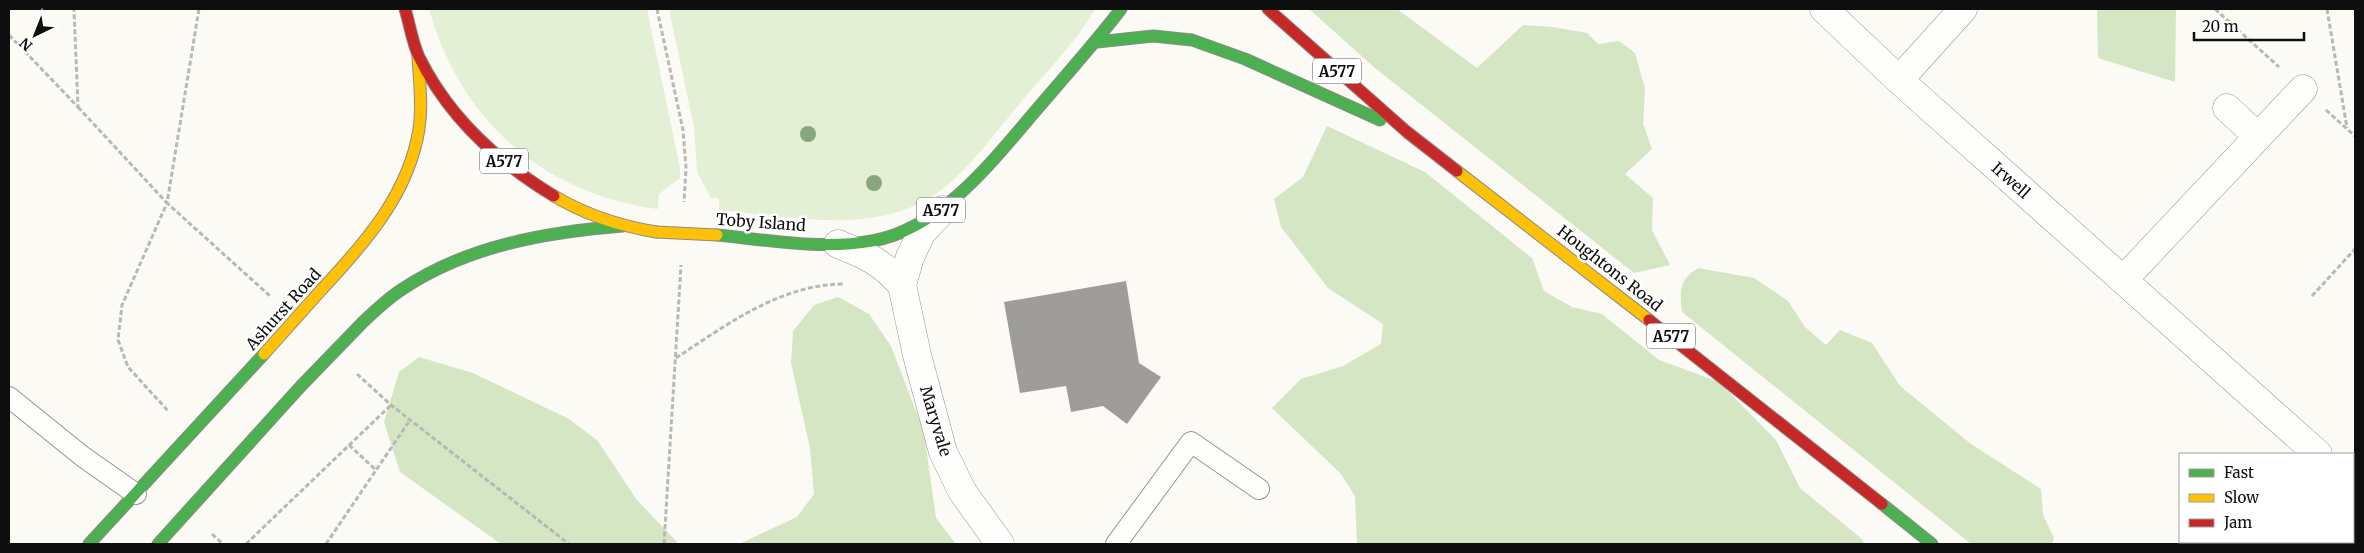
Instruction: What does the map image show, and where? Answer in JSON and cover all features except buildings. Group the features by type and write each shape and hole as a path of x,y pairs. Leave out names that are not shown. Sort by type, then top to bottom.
{"main road":[{"name":"Toby Island","path":"405,9 418,56 451,108 488,148 523,176 563,202 623,226 656,232 838,244 875,240 908,228 945,208 984,173 1097,42 1121,9"},
{"name":"Houghtons Road","path":"1268,9 1406,132 1450,164 1651,321 1932,544"},
{"name":"Houghtons Road","path":"1097,42 1152,36 1192,40 1245,59 1406,132"},
{"name":"Ashurst Road","path":"89,544 190,436 323,288 362,248 388,212 408,171 419,128 418,56"},
{"path":"158,544 301,386 363,322 402,289 444,266 484,249 590,228 623,226"}],"street":[{"name":"Irwell","path":"1824,9 1900,80 2317,453"},
{"path":"1900,80 1963,9"},
{"path":"2123,280 2303,89"},
{"path":"2227,108 2257,136"},
{"name":"Maryvale","path":"945,208 922,232 910,256 902,284 917,355 943,452 962,491 1000,544"},
{"path":"838,244 875,260 886,267 902,284"}],"lane":[{"path":"9,397 82,456 136,494"},
{"path":"1116,544 1191,442 1259,489"}],"path":[{"path":"74,9 78,107"},
{"path":"657,9 683,130 686,168 684,208"},
{"path":"2327,9 2347,129"},
{"path":"9,35 167,203 122,304 118,340 128,367 190,436"},
{"path":"2312,296 2355,249"},
{"path":"664,544 682,257"},
{"path":"676,358 741,315 788,296 830,284 848,284"},
{"path":"246,544 391,405"},
{"path":"326,544 410,420"},
{"path":"349,445 376,470"}],"green space":[{"path":"429,9 647,9 680,168 680,178 659,194 658,209 616,201 578,187 543,168 512,145 485,117 462,85 443,49"},
{"path":"669,9 1095,9 1069,47 978,155 952,181 927,199 900,211 871,218 841,220 779,217 719,210 719,198 711,198 697,172 694,127"},
{"path":"1309,9 1397,9 1477,68 1523,25 1552,27 1587,33 1598,44 1619,41 1635,53 1645,89 1643,124 1652,149 1625,174 1653,198 1652,230 1670,265 1634,273 1375,68"},
{"path":"2097,9 2176,9 2175,82 2098,58"},
{"path":"1327,126 1425,172 1532,258 1544,291 1572,307 1602,314 1659,360 1719,382 1776,440 1800,488 1863,540 1864,544 1357,544 1355,496 1341,474 1272,408 1301,379 1343,366 1381,344 1383,324 1328,288 1281,227 1274,199 1303,177"},
{"path":"1698,268 1754,278 1788,301 1805,327 1826,345 1840,330 1872,343 1900,386 1971,444 2041,489 2043,515 2054,538 2052,544 1971,544 1682,312 1682,287 1687,277"},
{"path":"838,297 869,314 891,346 924,432 936,518 956,544 739,544 797,517 814,494 810,448 791,363 793,331 814,305"},
{"path":"419,357 473,373 569,419 598,441 636,499 679,544 501,544 400,472 384,422 399,372"}],"traffic: fast":[{"path":"717,235 795,243 853,244 897,234 921,222 944,207 985,169 1121,9"},
{"path":"1097,42 1153,36 1192,40 1245,59 1380,120"},
{"path":"363,322 396,294 426,275 452,262 480,252 536,237 623,226"},
{"path":"301,386 363,322"},
{"path":"89,544 264,354"},
{"path":"158,544 301,386"},
{"path":"1882,504 1932,544"}],"traffic: slow":[{"path":"323,288 370,234 396,195 406,174 414,152 420,120 421,102 418,56"},
{"path":"1457,171 1649,320"},
{"path":"554,196 578,209 604,219 629,227 656,232"},
{"path":"656,232 717,235"},
{"path":"264,354 323,288"}],"traffic: jam":[{"path":"405,9 419,57 444,99 476,136 494,153 533,183 554,196"},
{"path":"1268,9 1407,132 1457,171"},
{"path":"1649,320 1882,504"}]}
